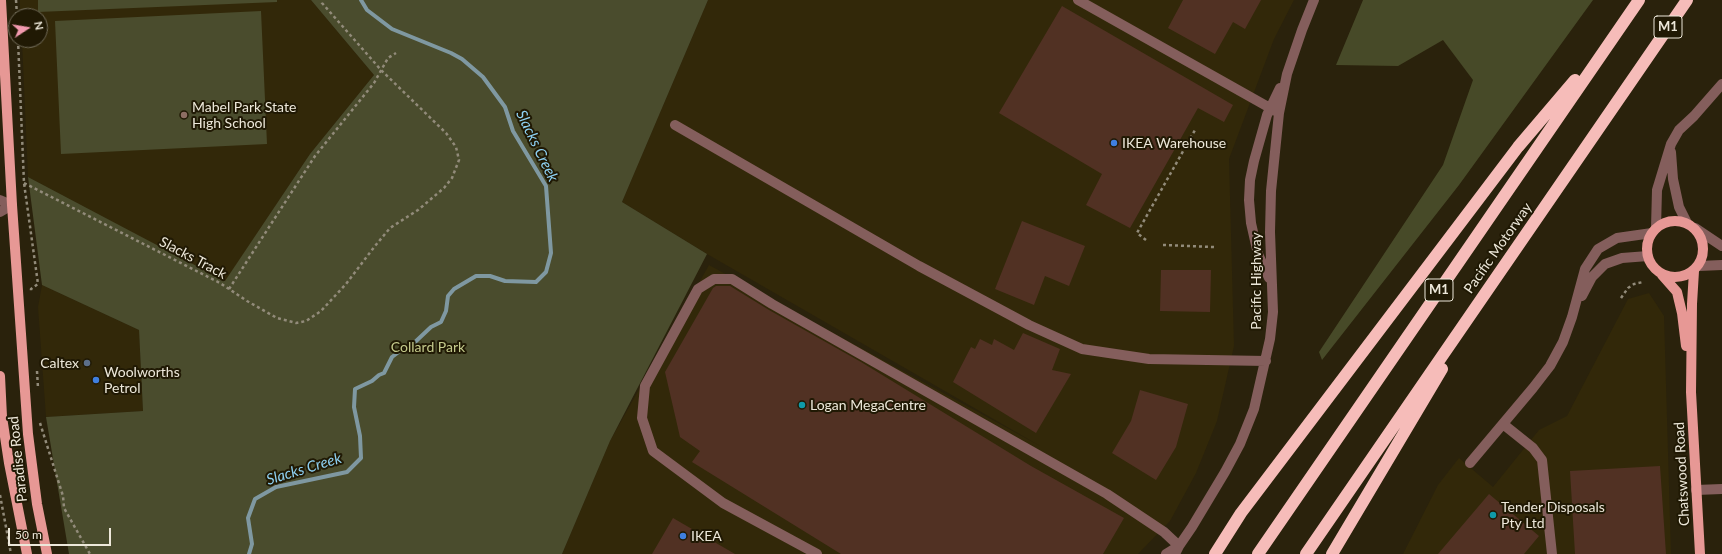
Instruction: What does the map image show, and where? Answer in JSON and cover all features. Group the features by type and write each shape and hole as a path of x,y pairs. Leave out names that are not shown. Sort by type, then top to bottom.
{"highway":[{"name":"Pacific Motorway","path":"1258,554 1639,0"},
{"name":"Pacific Motorway","path":"1306,554 1687,0"},
{"path":"1215,554 1241,513 1518,148 1621,25"},
{"path":"1332,554 1488,288"}],"main road":[{"name":"Paradise Road","path":"1,0 12,205 28,434 36,504 48,554"},
{"path":"1671,221 1691,226 1703,242 1702,258 1696,269 1686,276 1678,278 1661,274 1650,263 1648,256 1648,240 1654,231 1671,221"},
{"name":"Chatswood Road","path":"1696,269 1692,304 1691,392 1700,554"},
{"name":"Chatswood Road","path":"1661,274 1677,292 1682,313 1691,392"},
{"name":"Paradise Road","path":"0,376 2,417 27,554"}],"street":[{"path":"1078,0 1275,111 1254,161 1250,180 1249,200 1251,222 1258,254 1271,281"},
{"name":"Pacific Highway","path":"1166,554 1177,550 1192,527 1240,444 1254,409 1266,361 1273,312 1271,281 1271,191 1275,111 1302,30 1314,0"},
{"path":"1470,463 1504,424 1550,366 1563,342 1572,317 1585,270 1598,249 1617,238 1654,231 1657,190 1671,144 1680,130 1722,84"},
{"path":"675,125 919,266 1028,325 1082,349 1149,359 1266,361"},
{"path":"1671,144 1673,179 1679,207 1691,226 1722,246"},
{"path":"0,200 12,205"},
{"path":"0,212 12,205"},
{"path":"1572,317 1592,277 1605,264 1622,258 1648,256"},
{"path":"1696,269 1722,265"},
{"path":"817,554 723,503 653,451 642,418 645,386 698,289 714,279 732,280 1107,494 1164,532 1177,550"},
{"path":"1504,424 1534,448 1542,460 1552,554"},
{"path":"1696,490 1722,489"}],"path":[{"name":"Slacks Track","path":"24,183 220,283 247,301 277,318 296,323 306,321 321,311 346,284 390,228 418,210 444,188 452,178 459,160 456,147 446,133 381,70 321,0"},
{"path":"18,48 24,183 38,284 32,289 31,298"},
{"path":"230,289 316,156 374,83 388,58 396,53"},
{"path":"1146,240 1137,233 1195,130"},
{"path":"1163,245 1214,246"},
{"path":"1621,298 1628,288 1634,284 1643,282"},
{"path":"36,370 38,395"},
{"path":"39,415 41,429 63,496 64,508 90,554"},
{"path":"0,495 11,554"}],"shaded area":[{"name":"Mabel Park State High School","path":"20,0 311,0 374,75 310,154 225,282 28,177 22,48 48,48 48,8 20,8"},
{"path":"708,0 1294,0 1274,39 1229,159 1234,346 1217,421 1196,473 1170,521 1138,554 562,554 610,441 709,265 1042,447 707,254 622,202"},
{"path":"42,285 139,330 143,411 46,417 38,307"},
{"path":"1649,293 1664,316 1671,554 1403,554 1438,485 1459,458 1493,487 1539,430 1567,416 1628,299"}],"green space":[{"path":"38,0 277,0 277,2 48,12 48,8 38,8"},
{"name":"Collard Park","path":"311,0 708,0 622,202 707,254 610,441 562,554 69,554 46,417 143,411 139,330 42,285 28,177 225,281 310,154 374,75"},
{"path":"1363,0 1593,0 1459,185 1322,360 1319,352 1443,165 1473,80 1443,40 1398,66 1336,65"},
{"path":"261,11 267,144 61,154 55,21"}],"building":[{"path":"1183,0 1261,0 1245,29 1233,22 1215,54 1168,28"},
{"name":"IKEA Warehouse","path":"1062,6 1233,105 1224,122 1198,108 1130,228 1086,205 1102,174 999,113"},
{"path":"1022,221 1085,246 1069,286 1045,276 1034,305 995,289"},
{"path":"1161,270 1211,270 1210,312 1160,311"},
{"name":"Logan MegaCentre","path":"716,286 730,286 861,362 1031,466 1124,518 1103,554 841,554 692,462 700,451 680,437 665,372 713,288"},
{"path":"1023,333 1060,349 1052,370 1071,374 1036,433 953,382 971,347 975,349 980,339 992,345 994,339 1014,350"},
{"path":"1140,390 1188,404 1176,447 1156,480 1112,453 1131,421"},
{"path":"1660,466 1666,554 1575,554 1570,471"},
{"name":"Tender Disposals Pty Ltd","path":"1489,494 1539,536 1524,554 1438,554"},
{"name":"IKEA","path":"673,518 735,554 652,554"}],"waterway":[{"name":"Slacks Creek","path":"249,554 252,544 248,518 255,499 276,487 347,472 361,458 360,436 354,407 355,389 372,381 384,373 392,357 414,343 431,327 441,322 446,311 448,296 454,289 476,276 490,276 505,281 536,282 546,272 551,253 546,186 513,131 505,107 483,77 462,59 451,53 392,29 367,10 361,0"}],"place":[{"name":"Mabel Park State High School","path":"184,115"},
{"name":"IKEA Warehouse","path":"1114,143"},
{"name":"Caltex","path":"87,363"},
{"name":"Woolworths Petrol","path":"96,380"},
{"name":"Logan MegaCentre","path":"802,405"},
{"name":"Tender Disposals Pty Ltd","path":"1493,515"},
{"name":"IKEA","path":"683,536"}]}
